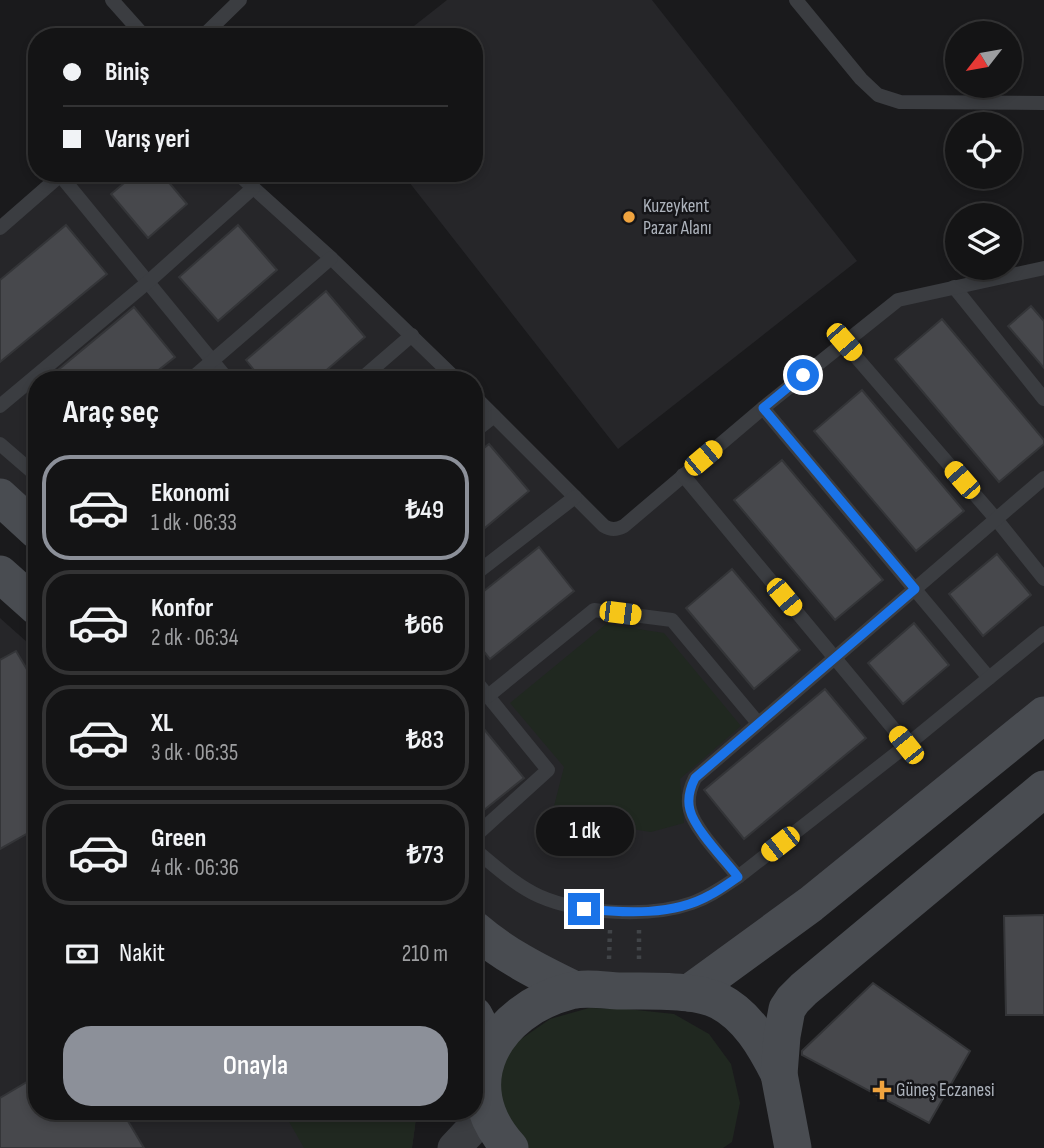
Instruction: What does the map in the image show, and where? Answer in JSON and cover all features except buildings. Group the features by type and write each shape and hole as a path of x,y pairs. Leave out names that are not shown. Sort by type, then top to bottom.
{"main road":[{"path":"0,497 28,523"},
{"path":"0,574 28,599"},
{"path":"689,993 811,904 1044,715"},
{"path":"763,1148 777,1129 785,1019 793,1000 1044,789"},
{"path":"483,936 525,964 607,990"},
{"path":"510,1148 486,1114 483,1072 491,1047 503,1031 534,1004 607,990 689,993 718,1001 740,1016 764,1045 782,1087 793,1148"},
{"path":"483,1032 491,1047"}],"street":[{"path":"483,1117 486,1114"},
{"path":"454,1148 480,1120"}],"lane":[{"path":"112,0 137,28"},
{"path":"211,28 240,0"},
{"path":"796,0 861,79 878,95 900,102 1044,103"},
{"path":"0,228 52,182"},
{"path":"67,182 221,371"},
{"path":"247,182 331,258 448,371"},
{"path":"41,371 148,282 253,188"},
{"path":"201,371 331,258"},
{"path":"483,405 604,526 618,529 898,300 1044,268"},
{"path":"954,287 1044,399"},
{"path":"370,371 412,335"},
{"path":"844,342 1044,579"},
{"path":"0,405 28,382"},
{"path":"763,408 989,678"},
{"path":"483,425 494,416"},
{"path":"0,444 28,468"},
{"path":"683,475 906,745"},
{"path":"738,877 699,828 690,810 689,792 700,772 1044,478"},
{"path":"483,568 575,497"},
{"path":"488,696 594,610 672,620 758,723"},
{"path":"483,857 505,875 539,896 584,909 639,911 690,904 738,877 1044,633"},
{"path":"483,690 548,770 483,829"}],"path":[{"path":"607,990 610,911"},
{"path":"607,990 639,911"}],"shaded area":[{"name":"Kuzeykent Pazar Alanı","path":"447,0 652,0 857,261 618,449 409,182 483,182 483,28 411,28"},
{"path":"53,182 247,182 447,371 28,371 28,523 0,497 0,228"},
{"path":"1044,268 1044,715 689,993 573,989 483,934 483,405 613,529 898,300 989,280 1022,280 1022,273"},
{"path":"0,618 28,643 28,1120 416,1120 412,1148 0,1148"},
{"path":"606,624 664,633 741,726 680,779 684,823 651,832 580,821 554,806 564,767 510,703"},
{"path":"589,1008 674,1014 709,1034 731,1064 740,1103 732,1142 723,1148 526,1148 504,1122 494,1083 514,1044 550,1019"},
{"path":"288,1120 416,1120 412,1148 304,1148"}],"place":[{"name":"Kuzeykent Pazar Alanı","path":"629,217"},
{"name":"Güneş Eczanesi","path":"882,1090"}],"route":[{"path":"584,909 639,911 690,904 738,877 693,818 689,792 695,778 915,589 763,408 803,375"}]}
